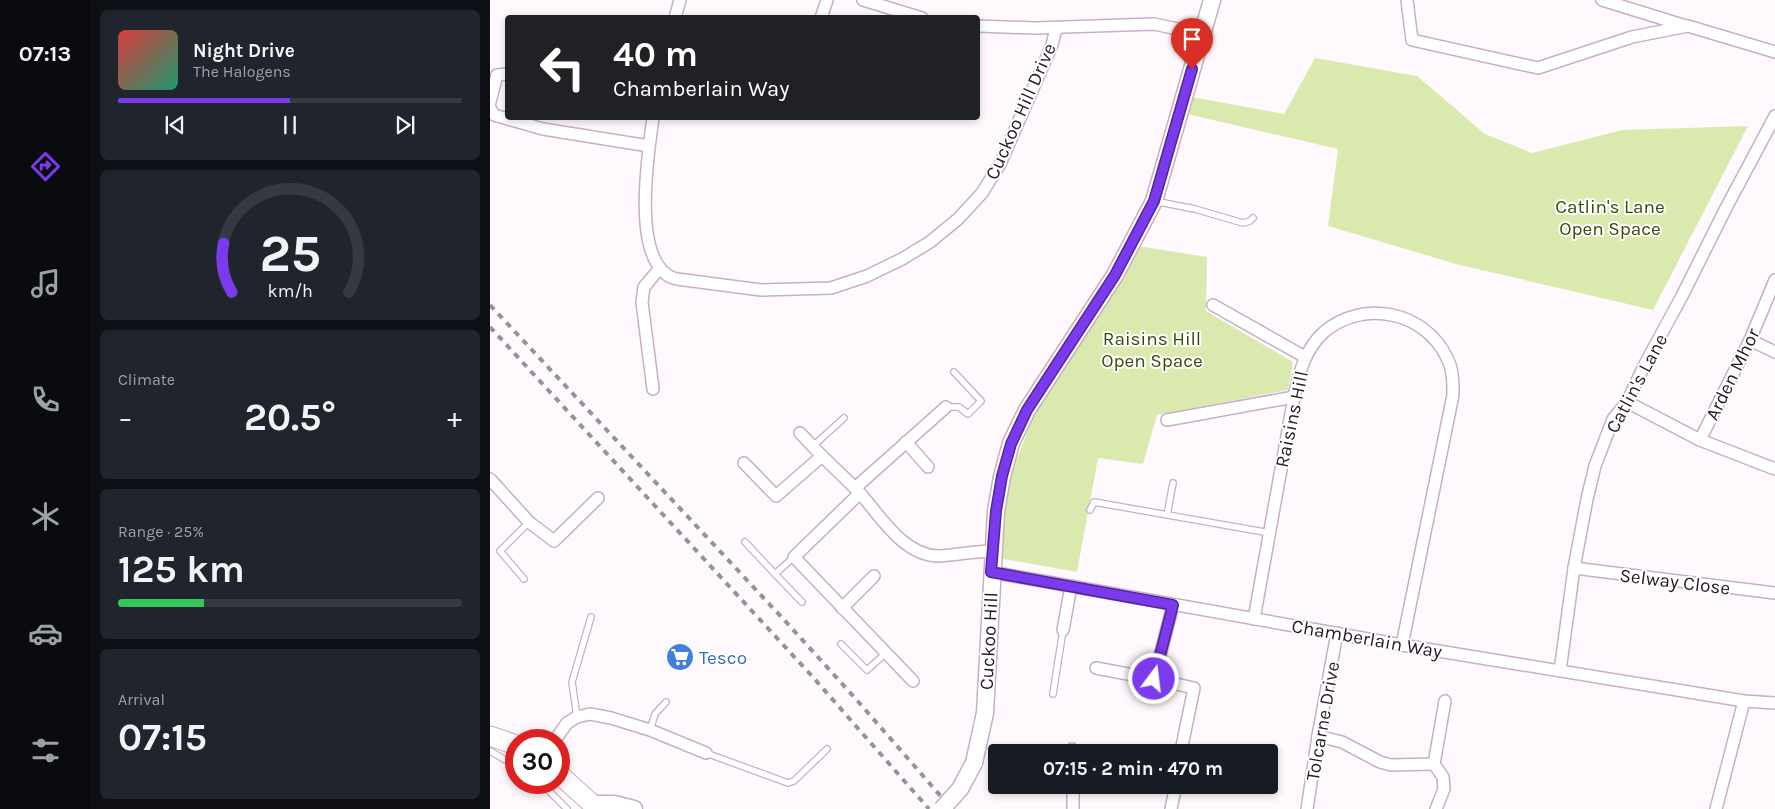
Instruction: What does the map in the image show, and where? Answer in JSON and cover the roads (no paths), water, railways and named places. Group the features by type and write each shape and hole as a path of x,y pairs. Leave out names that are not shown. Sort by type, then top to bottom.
{"main road":[{"name":"Cuckoo Hill","path":"942,809 960,789 974,763 984,713 996,511 1002,476 1011,444 1023,418 1115,275 1154,201 1212,0"},
{"path":"490,736 505,741"},
{"path":"570,785 593,807 614,804 634,809"}],"street":[{"path":"676,15 680,0"},
{"path":"822,15 827,0"},
{"path":"863,0 912,15"},
{"path":"1407,0 1412,40 1538,68 1632,37 1688,26"},
{"path":"1602,0 1775,52"},
{"path":"980,26 1056,28 1154,24 1202,34"},
{"name":"Cuckoo Hill Drive","path":"660,268 667,275 677,280 752,289 831,288 867,276 902,259 930,242 958,219 982,193 1000,164 1052,45 1056,28"},
{"path":"490,102 497,75 505,74"},
{"path":"490,108 494,114 505,116"},
{"name":"Catlin's Lane","path":"1560,671 1574,568 1595,466 1613,419 1627,402 1775,116"},
{"path":"527,120 649,146"},
{"path":"653,120 644,203 653,254 660,268 644,287 642,302 653,389"},
{"name":"Arden Mhor","path":"1700,440 1750,340 1775,280"},
{"path":"1213,305 1305,357"},
{"name":"Raisins Hill","path":"1254,619 1294,396 1305,357 1323,333 1341,321 1361,313 1381,313 1402,317 1423,328 1437,341 1448,358 1453,377 1453,395 1402,644"},
{"path":"1750,340 1775,352"},
{"path":"1167,420 1294,396"},
{"path":"1627,402 1700,440 1775,469"},
{"path":"913,681 794,557 857,490 946,406"},
{"path":"800,433 857,490 901,540 917,550 937,556 974,551 993,551"},
{"path":"906,442 928,467"},
{"path":"744,463 776,496 822,456"},
{"path":"490,479 529,522 554,541 598,498"},
{"name":"Selway Close","path":"1574,568 1775,593"},
{"name":"Chamberlain Way","path":"991,572 1560,671 1744,701 1775,703"},
{"path":"842,608 874,576"},
{"path":"1063,630 1071,586"},
{"path":"1154,679 1173,605"},
{"name":"Tolcarne Drive","path":"1307,809 1337,633"},
{"path":"1096,668 1194,688 1182,744"},
{"path":"1436,809 1444,789 1443,777 1434,764 1445,701"},
{"path":"1716,809 1744,701"},
{"path":"563,729 567,723 577,717 590,714 611,718 650,730 706,753"},
{"path":"1318,736 1342,742 1380,762 1391,765 1434,764"},
{"path":"1073,794 1073,809"},
{"path":"1171,809 1174,794"}],"lane":[{"path":"1154,201 1195,209 1243,223 1253,218"},
{"path":"946,406 959,407 968,414 981,401 954,372"},
{"path":"813,446 844,418"},
{"path":"1167,515 1172,483"},
{"path":"1090,510 1094,502 1270,533"},
{"path":"524,579 500,551 529,522"},
{"path":"745,542 802,602"},
{"path":"776,574 794,557"},
{"path":"577,717 572,682 591,617"},
{"path":"1053,694 1063,630"},
{"path":"841,644 867,670 886,653"},
{"path":"650,730 655,714 666,702"},
{"path":"706,753 788,784 827,749"},
{"path":"490,751 505,760"},
{"path":"552,794 567,809"}],"railway":[{"path":"490,305 787,623 952,809"},
{"path":"490,327 811,675 929,809"}],"place":[{"name":"Tesco","path":"680,657"}],"park label":[{"name":"Catlin's Lane Open Space","path":"1610,217"},
{"name":"Raisins Hill Open Space","path":"1152,349"}]}
